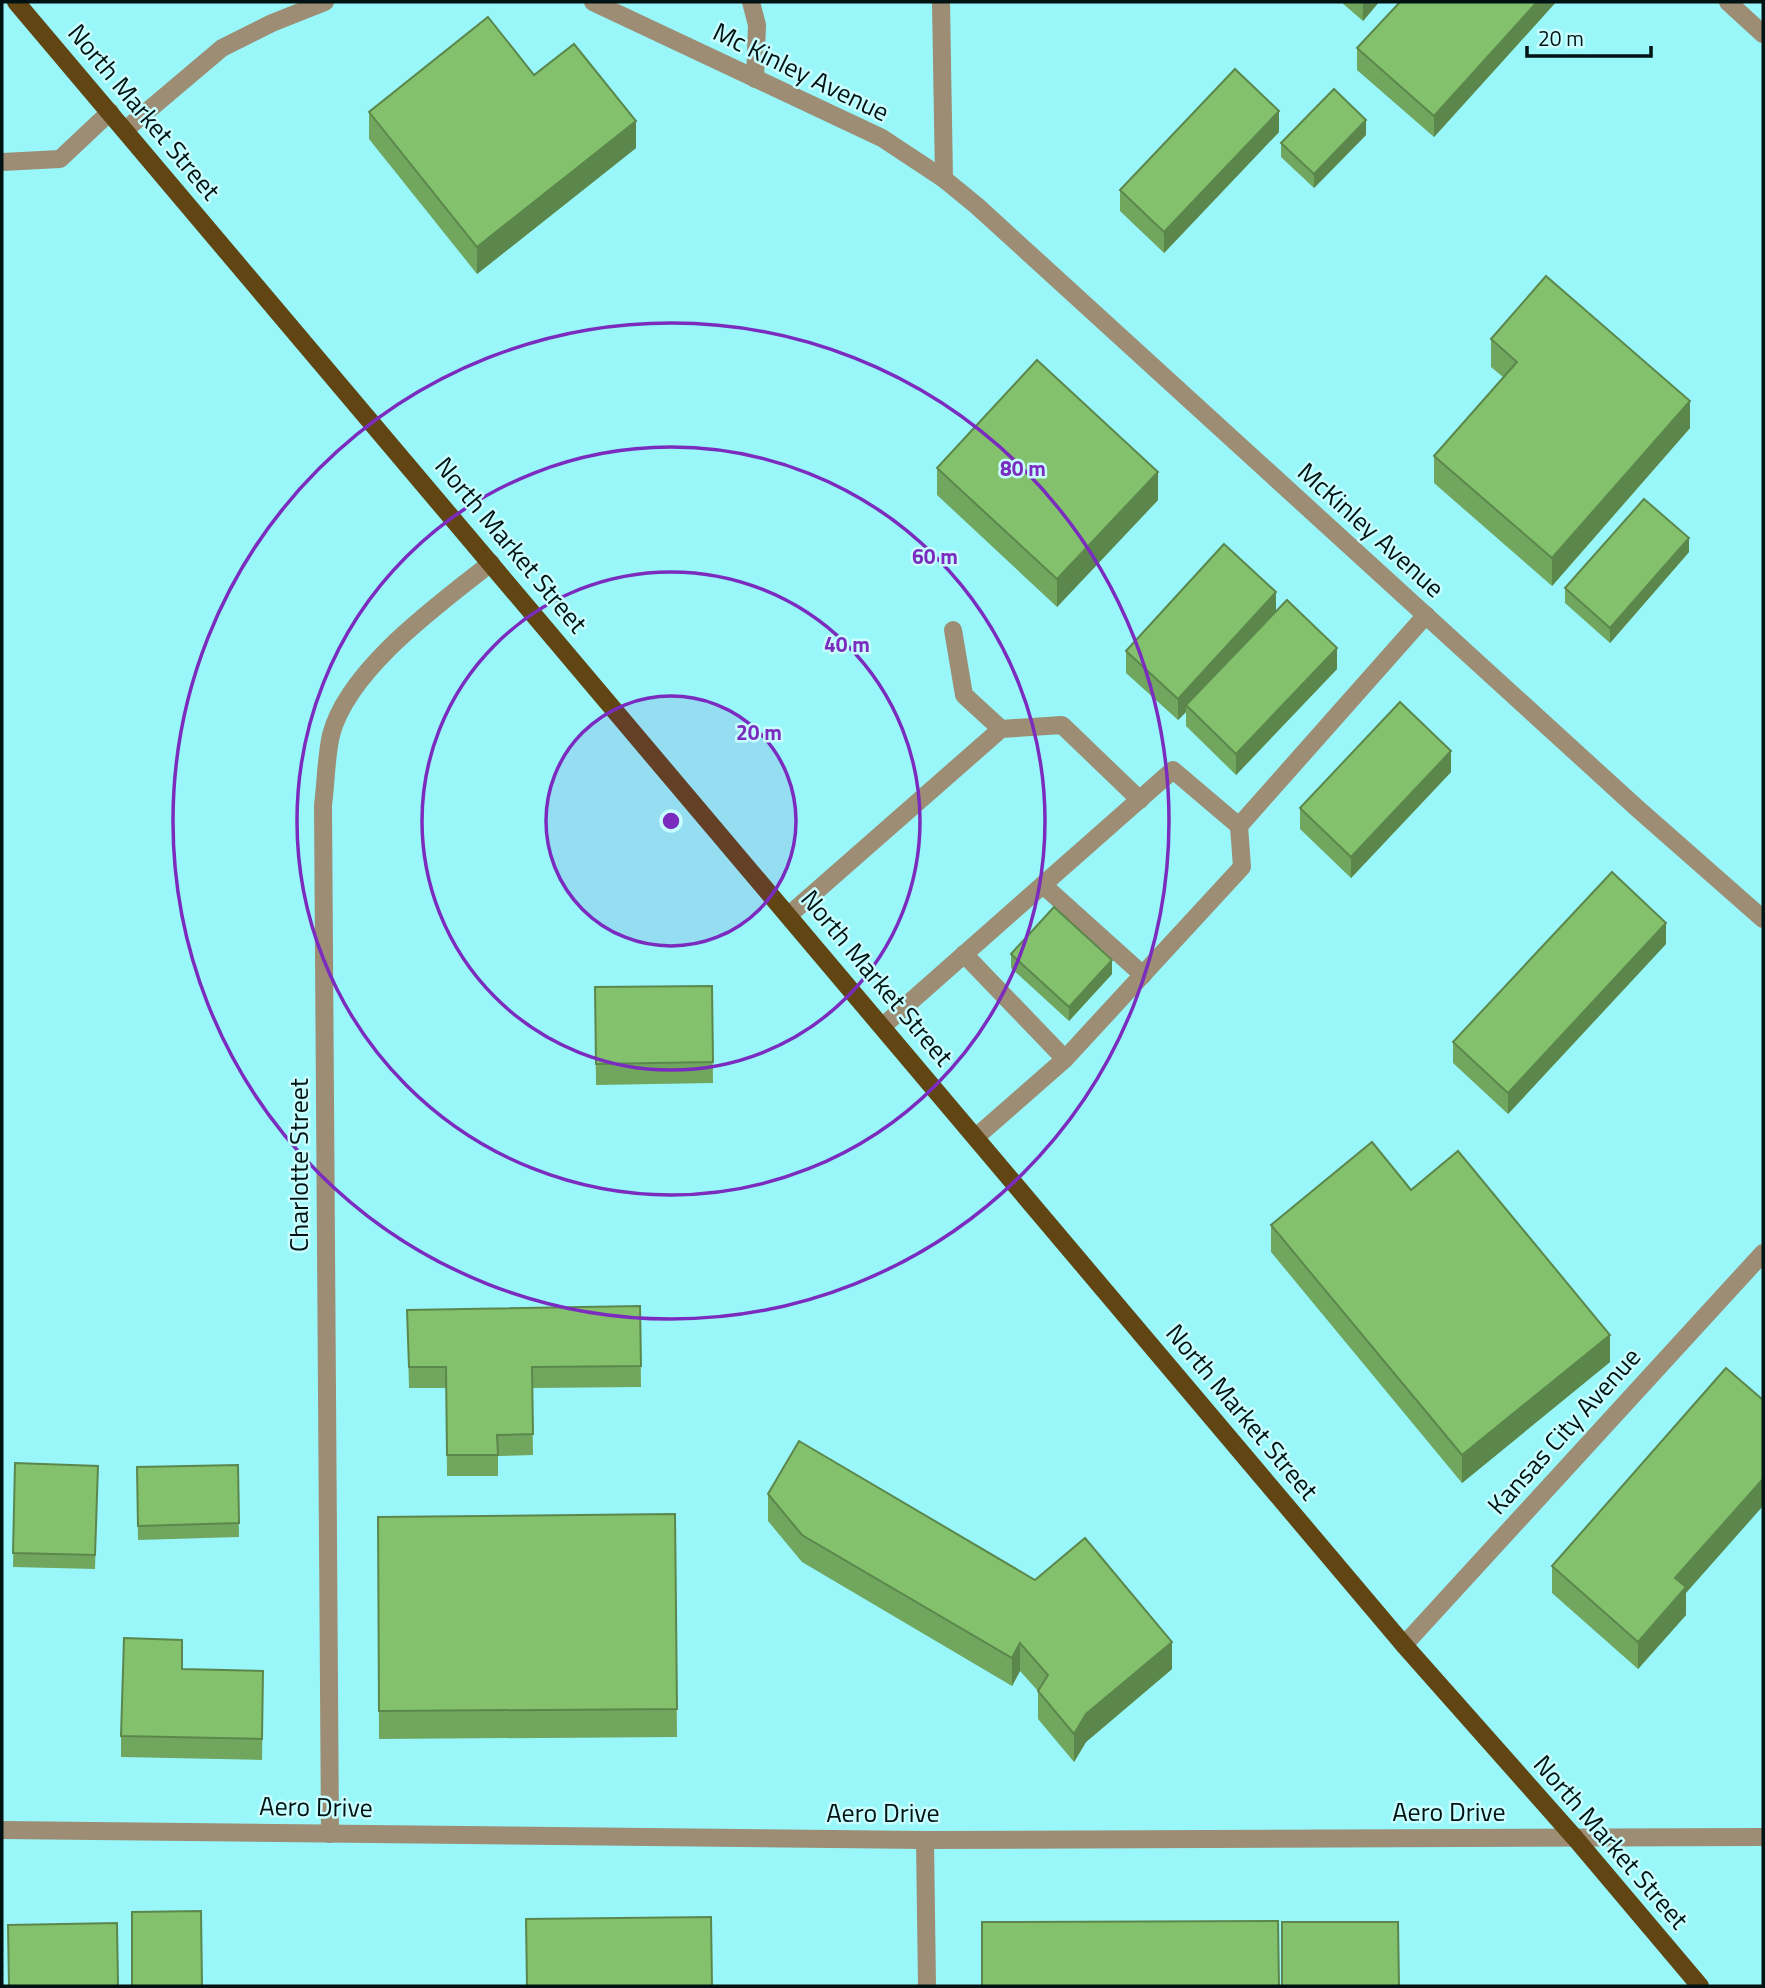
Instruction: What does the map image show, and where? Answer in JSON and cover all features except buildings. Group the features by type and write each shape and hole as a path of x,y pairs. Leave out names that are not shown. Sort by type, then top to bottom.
{"main road":[{"name":"North Market Street","path":"16,2 1404,1645 1575,1838 1700,1986"}],"street":[{"path":"125,130 222,48 272,23 325,2"},
{"name":"Mc Kinley Avenue","path":"593,2 882,138 944,179"},
{"path":"751,2 757,25 755,79"},
{"path":"941,2 944,179"},
{"path":"1728,2 1763,34"},
{"path":"2,162 60,159 110,113"},
{"name":"McKinley Avenue","path":"944,179 1763,919"},
{"name":"Charlotte Street","path":"330,1833 323,805 331,735 348,695 374,662 491,563"},
{"path":"1239,826 1426,615"},
{"path":"953,630 964,695 1001,729"},
{"path":"789,915 1001,729 1062,725 1140,800"},
{"path":"883,1026 1173,770 1239,826 1242,867 1065,1059 976,1137"},
{"path":"1043,885 1143,975"},
{"path":"964,954 1065,1059"},
{"name":"Kansas City Avenue","path":"1404,1645 1763,1253"},
{"name":"Aero Drive","path":"2,1829 925,1840 1763,1837"},
{"path":"925,1840 927,1986"}]}
